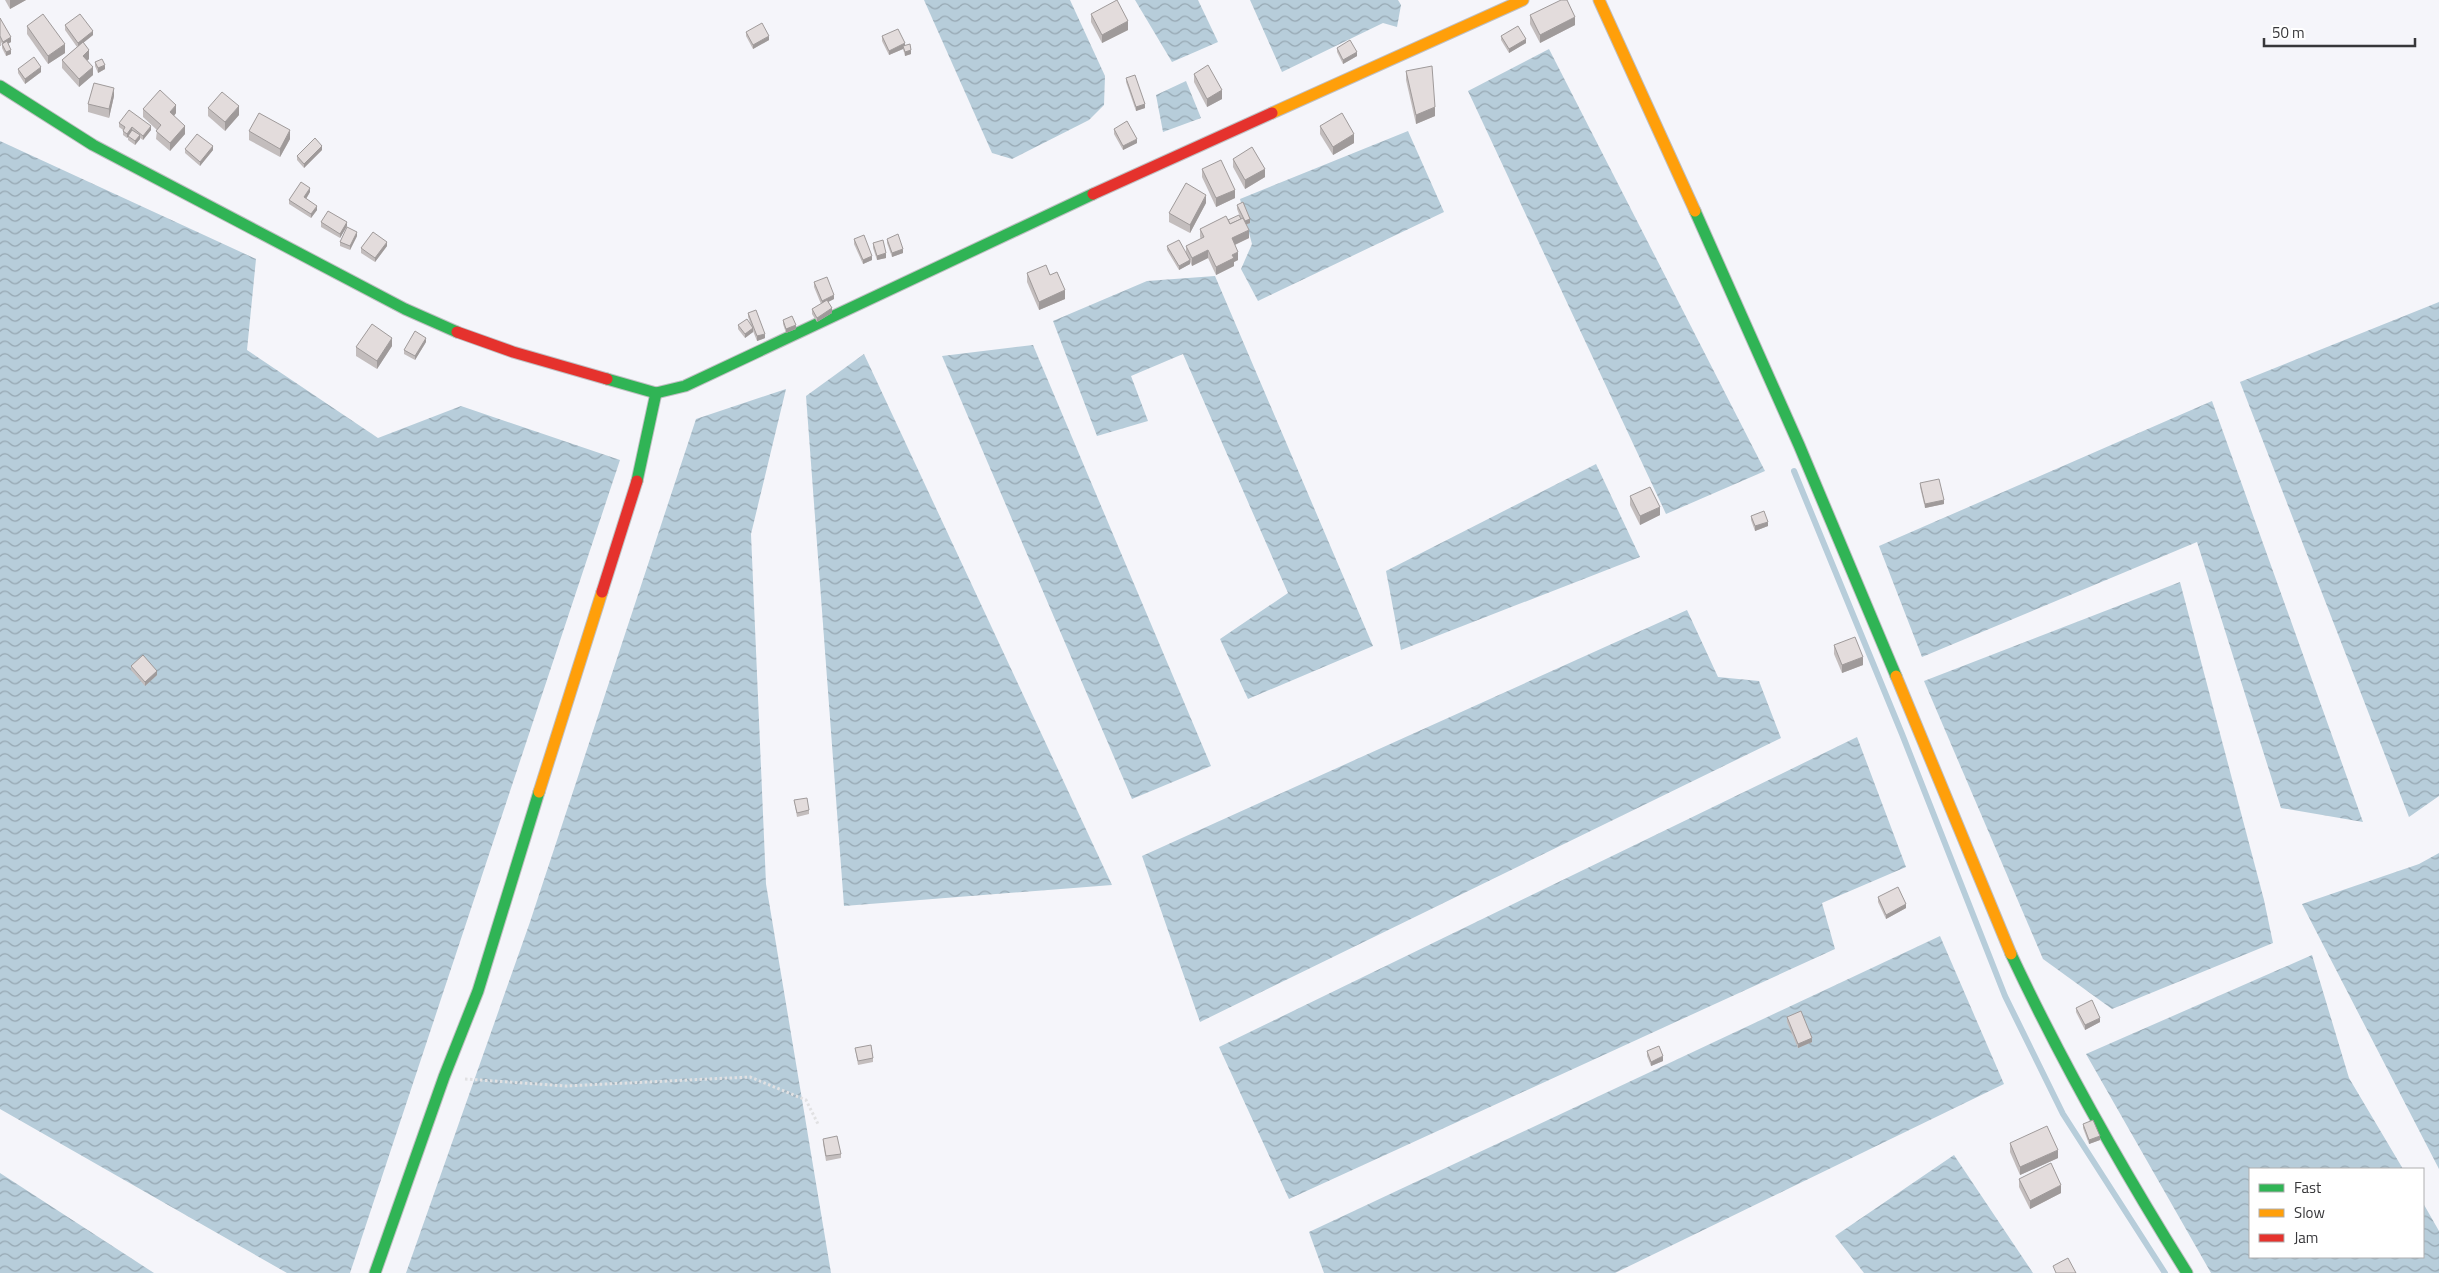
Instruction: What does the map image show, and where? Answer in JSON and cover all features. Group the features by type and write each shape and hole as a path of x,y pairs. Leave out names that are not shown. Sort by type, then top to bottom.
{"street":[{"path":"0,86 93,145 405,308 467,336 513,352 656,392 685,386 804,332 1063,208 1523,0"},
{"path":"1599,0 1826,508 1991,906 2041,1017 2081,1094 2146,1207 2187,1273"},
{"path":"375,1273 444,1077 478,991 498,921 642,465 656,392"}],"path":[{"path":"444,1077 566,1086 750,1077 806,1100 818,1124"}],"water":[{"path":"924,0 1070,0 1105,76 1104,105 1089,120 1012,159 992,153"},
{"path":"1135,0 1198,0 1218,42 1172,62"},
{"path":"1250,0 1398,0 1401,5 1397,27 1383,23 1282,72"},
{"path":"1549,49 1765,471 1666,514 1468,91"},
{"path":"1186,81 1201,118 1163,132 1156,95"},
{"path":"1408,131 1444,212 1258,301 1241,269 1252,244 1240,199"},
{"path":"0,141 256,259 247,350 378,438 461,406 620,460 350,1273 287,1273 0,1109"},
{"path":"1215,276 1373,646 1248,699 1220,639 1288,593 1183,354 1131,376 1148,421 1097,436 1053,321 1147,281"},
{"path":"2439,302 2439,796 2409,817 2240,382"},
{"path":"1033,345 1211,766 1132,799 942,356"},
{"path":"864,354 1112,885 844,906 806,396"},
{"path":"786,389 751,534 766,884 831,1273 406,1273 530,922 696,419"},
{"path":"2212,401 2363,822 2281,808 2197,542 1922,657 1879,546"},
{"path":"1596,464 1640,557 1401,650 1386,571"},
{"path":"2180,582 2264,900 2273,943 2112,1009 2043,959 1924,681"},
{"path":"1687,610 1718,677 1759,681 1781,738 1200,1022 1142,856"},
{"path":"1857,737 1906,867 1822,903 1835,949 1289,1199 1219,1047"},
{"path":"2439,853 2439,1169 2302,904 2419,864"},
{"path":"1940,936 2004,1084 1615,1273 1324,1273 1309,1232"},
{"path":"2312,955 2349,1078 2402,1168 2249,1168 2249,1258 2424,1258 2424,1205 2439,1231 2439,1273 2211,1273 2086,1054"},
{"path":"1954,1155 2033,1273 1864,1273 1835,1236"},
{"path":"0,1173 154,1273 0,1273"}],"building":[{"path":"1117,0 1128,21 1102,35 1091,14"},
{"path":"1561,0 1567,0 1575,17 1540,35 1530,15"},
{"path":"43,14 65,44 48,56 27,26"},
{"path":"80,14 93,31 78,43 65,25"},
{"path":"0,18 11,37 3,42 0,36"},
{"path":"762,23 769,36 753,45 746,32"},
{"path":"1518,26 1526,39 1509,49 1501,36"},
{"path":"898,29 905,43 889,51 882,36"},
{"path":"1350,40 1357,52 1343,60 1337,48"},
{"path":"7,41 11,50 6,52 2,44"},
{"path":"83,42 89,50 83,56 93,67 79,79 62,60"},
{"path":"910,44 911,50 905,52 903,46"},
{"path":"34,57 41,67 25,79 18,69"},
{"path":"102,59 105,65 98,68 95,62"},
{"path":"1208,65 1222,90 1207,99 1194,74"},
{"path":"1432,66 1435,107 1416,115 1406,71"},
{"path":"1135,75 1145,104 1136,107 1126,78"},
{"path":"94,83 114,88 109,109 88,104"},
{"path":"160,90 176,105 170,112 185,126 170,143 156,131 161,125 143,109"},
{"path":"222,92 239,106 225,122 208,108"},
{"path":"129,110 151,126 143,136 132,127 127,134 123,131 125,127 119,123"},
{"path":"259,113 290,130 280,149 249,131"},
{"path":"1342,113 1354,134 1333,147 1320,126"},
{"path":"1127,121 1137,139 1123,146 1114,129"},
{"path":"132,130 140,135 135,141 128,136"},
{"path":"197,134 213,146 200,162 185,149"},
{"path":"315,138 322,146 304,164 297,156"},
{"path":"1252,147 1265,169 1245,180 1233,159"},
{"path":"1221,160 1235,190 1216,198 1202,169"},
{"path":"301,182 310,188 304,197 317,206 311,214 289,200"},
{"path":"1186,183 1206,195 1190,225 1169,213"},
{"path":"1243,202 1250,219 1245,221 1237,205"},
{"path":"328,211 347,222 340,234 321,222"},
{"path":"1239,215 1241,219 1230,224 1228,220"},
{"path":"1226,216 1230,224 1243,218 1249,230 1232,238 1238,252 1232,255 1234,258 1216,267 1208,250 1192,258 1186,246 1204,237 1200,229"},
{"path":"347,227 357,232 350,246 340,242"},
{"path":"373,232 387,242 375,258 361,248"},
{"path":"898,234 903,249 892,253 887,239"},
{"path":"864,235 872,256 863,260 854,239"},
{"path":"883,240 886,253 877,256 873,243"},
{"path":"1179,240 1190,260 1179,266 1167,246"},
{"path":"1046,265 1050,275 1057,272 1065,290 1039,302 1027,273"},
{"path":"827,277 834,295 822,301 814,282"},
{"path":"827,300 832,308 817,318 812,309"},
{"path":"756,310 765,334 757,336 748,313"},
{"path":"792,316 796,325 786,329 783,320"},
{"path":"747,319 753,328 745,334 738,325"},
{"path":"372,324 392,338 377,361 356,347"},
{"path":"415,331 426,338 415,356 404,350"},
{"path":"1939,479 1944,500 1925,504 1920,483"},
{"path":"1650,487 1660,507 1640,516 1630,496"},
{"path":"1764,511 1768,522 1755,526 1751,516"},
{"path":"1855,637 1863,657 1842,665 1834,645"},
{"path":"143,655 157,671 145,682 131,666"},
{"path":"807,798 809,810 797,813 794,800"},
{"path":"1898,887 1906,904 1886,915 1878,897"},
{"path":"2092,1000 2100,1018 2085,1025 2076,1008"},
{"path":"1801,1011 1812,1038 1798,1044 1787,1017"},
{"path":"871,1045 873,1058 858,1061 855,1048"},
{"path":"1659,1046 1663,1056 1651,1062 1647,1051"},
{"path":"2093,1120 2100,1136 2089,1140 2083,1124"},
{"path":"2047,1126 2058,1150 2020,1167 2010,1143"},
{"path":"837,1136 841,1154 826,1156 823,1139"},
{"path":"2051,1163 2061,1185 2030,1201 2019,1179"},
{"path":"2068,1258 2076,1273 2056,1273 2053,1266"}],"waterway":[{"path":"1794,471 1902,734 2005,996 2063,1114 2165,1273"}],"traffic: fast":[{"path":"0,86 93,145 405,309 457,332"},
{"path":"607,379 656,393 685,386 1093,194"},
{"path":"1695,211 1799,445 1896,676"},
{"path":"637,481 656,393"},
{"path":"375,1273 444,1077 478,991 539,792"},
{"path":"2011,954 2051,1036 2094,1116 2139,1195 2187,1273"}],"traffic: slow":[{"path":"1272,113 1523,0"},
{"path":"1599,0 1695,211"},
{"path":"539,792 602,592"},
{"path":"1896,676 2011,954"}],"traffic: jam":[{"path":"1093,194 1272,113"},
{"path":"457,332 513,352 607,379"},
{"path":"602,592 637,481"}]}
